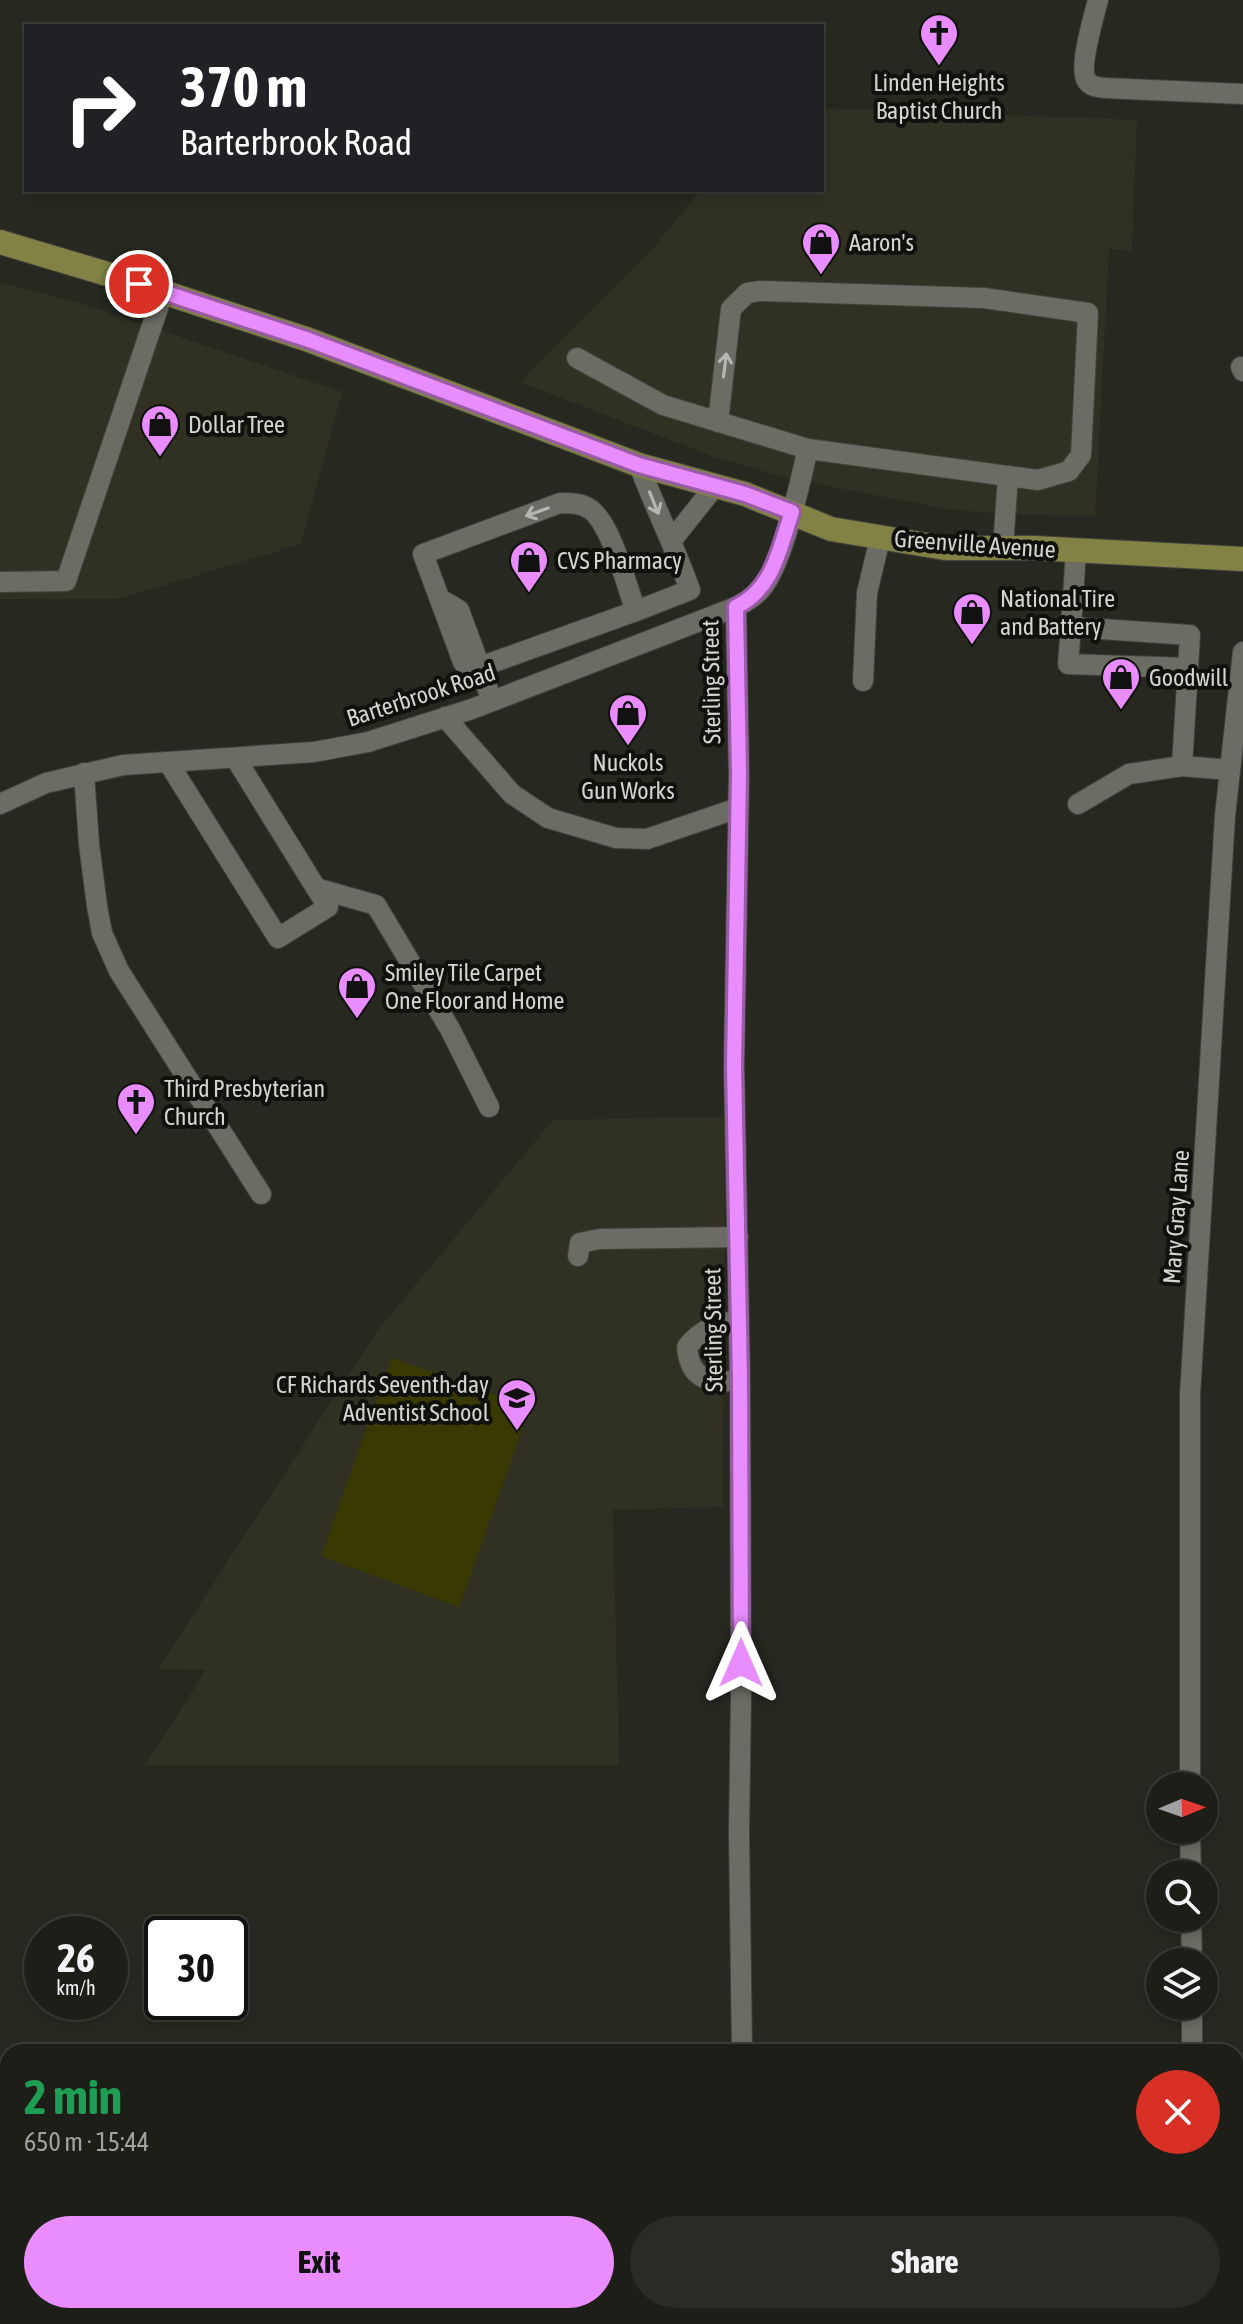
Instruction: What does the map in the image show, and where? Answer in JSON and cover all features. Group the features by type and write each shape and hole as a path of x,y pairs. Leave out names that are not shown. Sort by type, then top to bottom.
{"main road":[{"name":"Greenville Avenue","path":"0,242 309,340 639,465 715,486 831,529 945,548 1243,559"}],"street":[{"path":"1098,0 1085,63 1085,78 1090,84 1105,88 1243,94"},
{"path":"0,582 66,581 163,293"},
{"path":"577,358 663,405 718,422 808,449 1038,480 1069,471 1081,455 1088,313 984,298 747,293 731,309 718,422"},
{"name":"Barterbrook Road","path":"0,804 46,783 123,765 236,759 336,749 368,742 492,701 736,607 756,595 765,584 792,512 808,449"},
{"path":"480,667 690,590 639,465"},
{"path":"1003,548 1008,476"},
{"path":"672,540 715,486"},
{"path":"492,701 459,610 440,599 423,554 560,503 573,503 590,508 605,526 636,611"},
{"path":"863,681 867,593 880,538"},
{"path":"1076,551 1068,664 1188,668"},
{"name":"Sterling Street","path":"736,607 738,808 734,1065 740,1381 742,2044"},
{"path":"1071,627 1190,635 1182,766"},
{"name":"Mary Gray Lane","path":"1190,1772 1190,1395 1225,816 1239,726 1243,652"},
{"path":"445,717 512,794 548,818 616,838 647,839 738,808"},
{"path":"168,762 278,938 328,907 236,759"},
{"path":"1078,804 1129,774 1182,766 1230,770"},
{"path":"84,773 89,844 102,933 119,971 261,1194"},
{"path":"316,888 376,905 450,1029 489,1107"},
{"path":"578,1256 580,1243 600,1239 738,1237"},
{"path":"739,1320 710,1326 697,1334 687,1347 688,1362 696,1374 712,1382 740,1381"},
{"path":"1192,2020 1192,2044"}],"shaded area":[{"path":"824,108 1137,120 1132,250 1109,249 1095,516 952,510 787,478 712,456 520,382 655,246 699,192 824,192"},
{"path":"0,282 92,307 342,392 301,544 118,599 0,599"},
{"name":"CF Richards Seventh-day Adventist School","path":"725,1117 723,1507 613,1510 619,1765 145,1765 206,1670 158,1669 377,1331 553,1120"},
{"path":"392,1358 530,1407 459,1607 321,1556"}],"place":[{"name":"Linden Heights Baptist Church","path":"939,67"},
{"name":"Aaron's","path":"821,276"},
{"name":"Dollar Tree","path":"160,458"},
{"name":"CVS Pharmacy","path":"529,594"},
{"name":"National Tire and Battery","path":"972,646"},
{"name":"Goodwill","path":"1121,711"},
{"name":"Nuckols Gun Works","path":"628,747"},
{"name":"Smiley Tile Carpet One Floor and Home","path":"357,1020"},
{"name":"Third Presbyterian Church","path":"136,1136"},
{"name":"CF Richards Seventh-day Adventist School","path":"517,1432"}],"route":[{"path":"139,284 309,340 639,465 745,494 792,512 765,584 756,595 736,607 739,774 734,1065 741,1663"}]}
